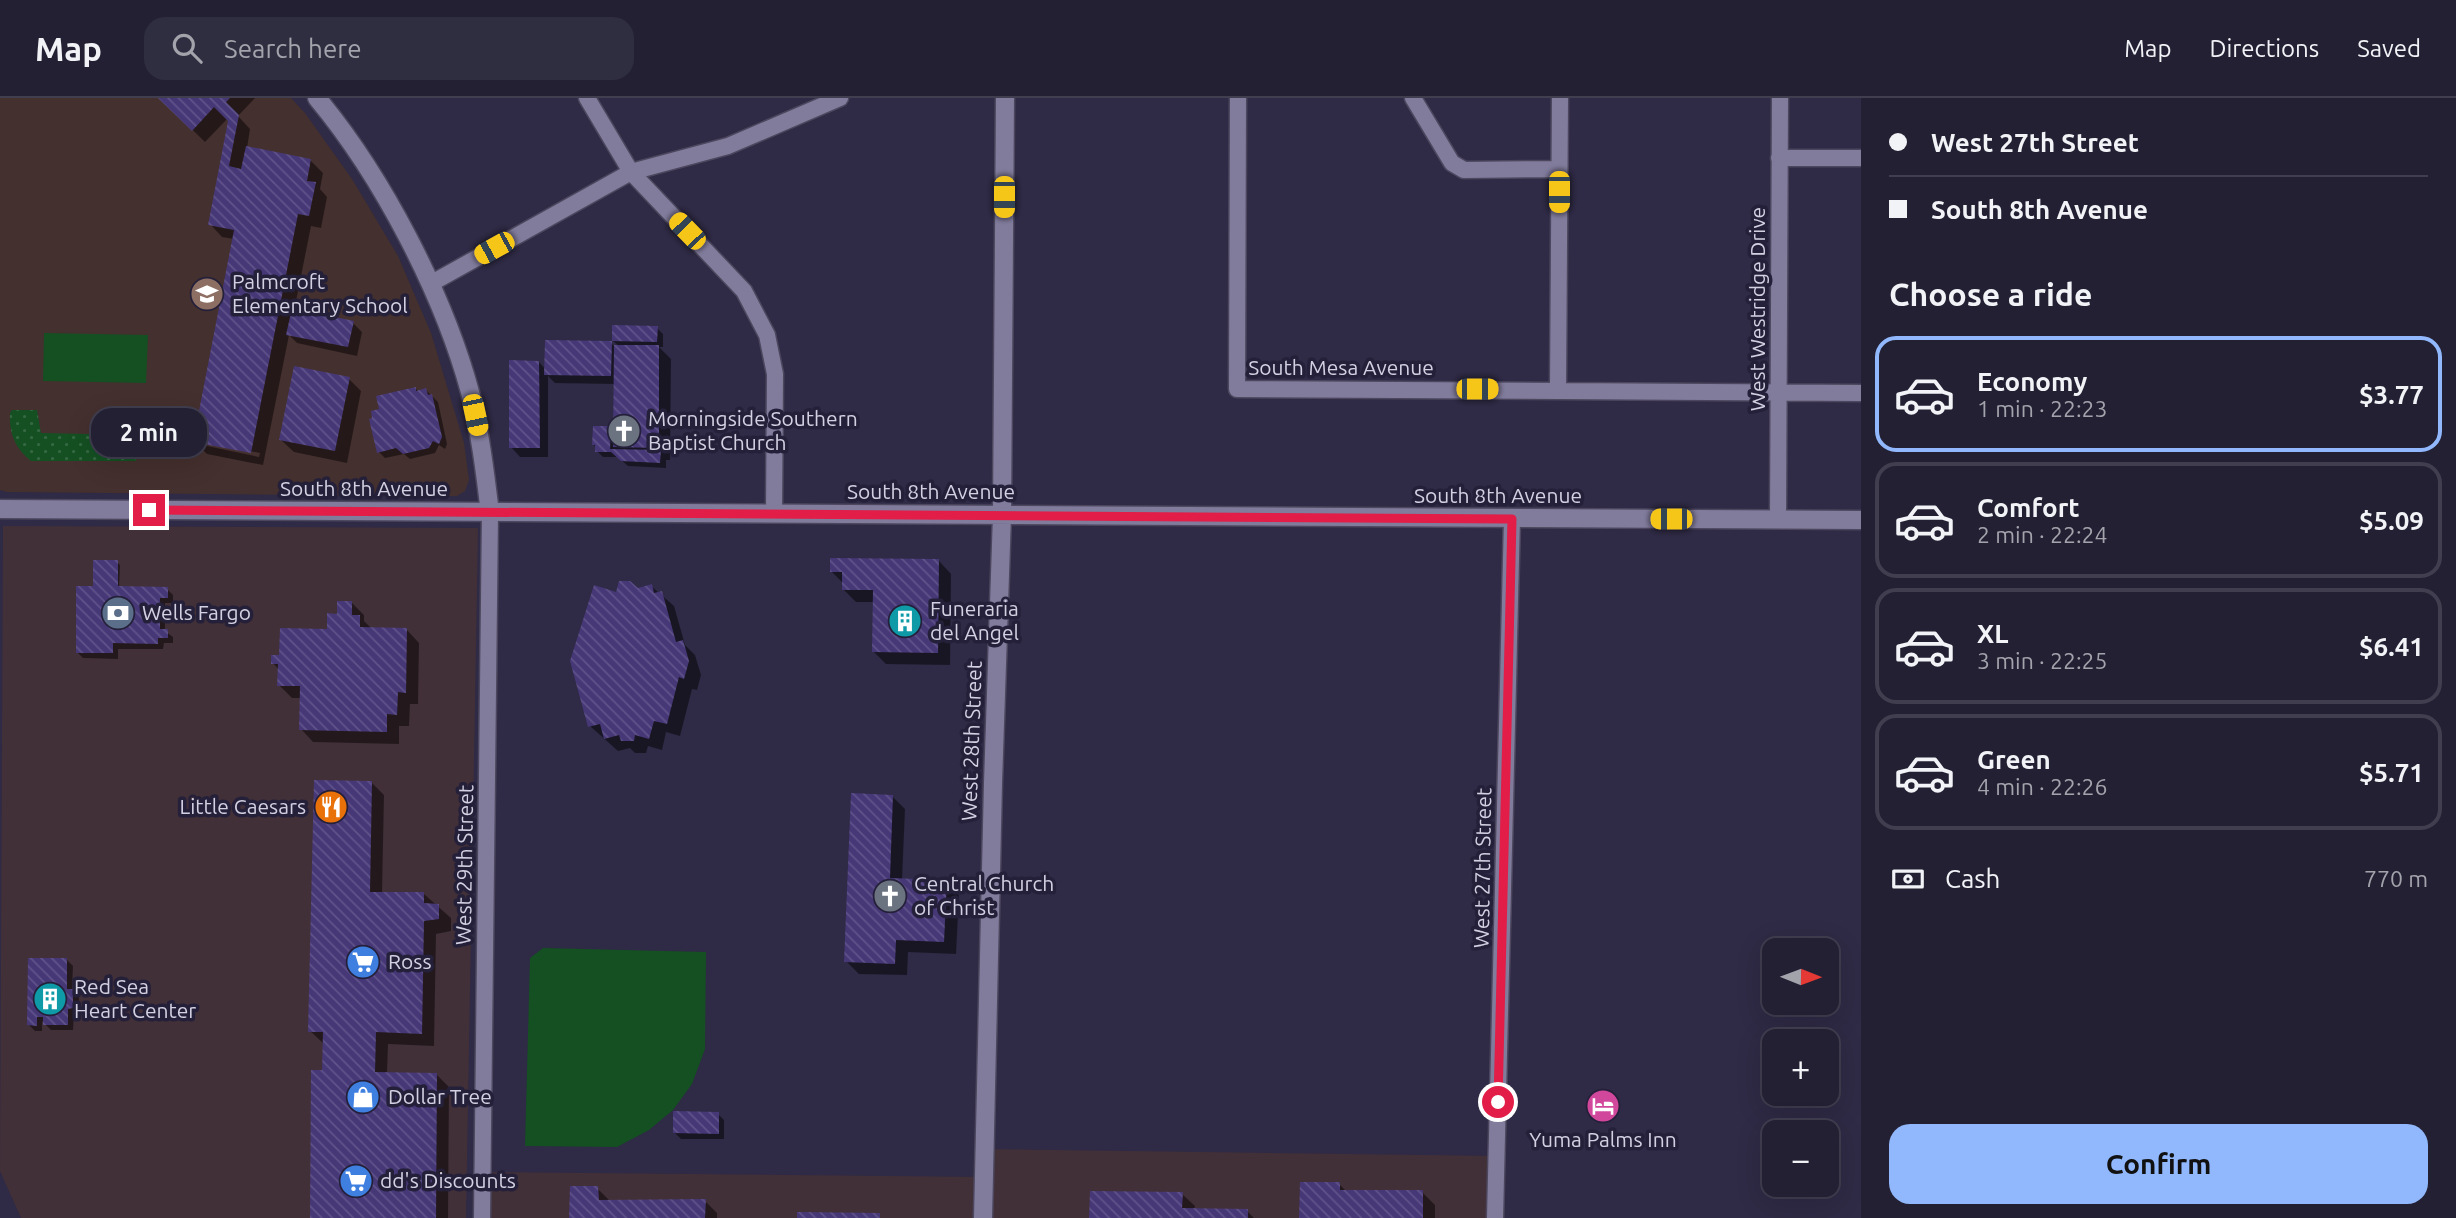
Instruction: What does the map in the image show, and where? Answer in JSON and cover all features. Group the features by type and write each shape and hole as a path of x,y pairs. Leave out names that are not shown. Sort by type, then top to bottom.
{"street":[{"path":"317,98 357,150 389,203 430,284 470,392 491,513"},
{"path":"587,98 631,172 744,291 767,335 775,374 774,514"},
{"path":"430,284 631,172 727,146 840,98"},
{"name":"West 28th Street","path":"983,1218 1002,514 1005,98"},
{"name":"South Mesa Avenue","path":"1238,98 1237,389 1861,393"},
{"path":"1413,98 1452,163 1464,170 1559,169"},
{"path":"1558,389 1560,98"},
{"name":"West Westridge Drive","path":"1778,520 1780,98"},
{"path":"1779,158 1861,158"},
{"name":"South 8th Avenue","path":"0,509 1861,520"},
{"name":"West 29th Street","path":"482,1218 491,513"},
{"name":"West 27th Street","path":"1495,1218 1512,519"}],"shaded area":[{"name":"Palmcroft Elementary School","path":"0,98 291,98 305,113 352,179 398,256 431,333 464,443 469,480 465,491 457,496 413,496 0,490"},
{"path":"3,526 478,528 466,1218 21,1218 0,1171"},
{"path":"984,1149 1497,1156 1496,1218 482,1218 483,1172 984,1177"}],"green space":[{"path":"44,333 148,335 146,383 43,381"},
{"path":"12,410 37,410 41,433 135,435 136,461 31,461 14,440 10,421"},
{"path":"543,948 706,952 705,1049 692,1084 673,1110 649,1130 617,1147 525,1146 530,958"}],"building":[{"path":"158,98 230,98 226,102 239,115 229,166 241,169 246,146 311,159 307,181 316,182 309,216 298,214 251,453 193,442 234,230 208,225 228,121 214,107 192,131"},
{"path":"292,308 354,321 348,347 286,335"},
{"path":"612,325 658,326 657,342 612,341"},
{"path":"545,340 612,341 611,376 544,375"},
{"path":"614,345 659,345 659,448 613,447"},
{"path":"509,360 539,361 540,448 509,448"},
{"path":"294,366 350,377 335,451 279,440"},
{"path":"416,387 416,391 426,388 428,395 432,394 442,437 439,444 433,441 429,448 403,454 396,448 377,453 369,419 372,418 371,411 379,409 376,396"},
{"path":"593,426 611,426 610,449 661,450 660,463 621,461 611,452 595,452 595,445 592,445"},
{"name":"Funeraria del Angel","path":"830,558 939,559 938,653 872,652 873,590 842,590 842,572 830,572"},
{"name":"Wells Fargo","path":"93,560 118,560 118,586 168,587 168,598 160,598 160,629 168,629 168,638 158,638 158,644 113,643 113,653 76,653 76,586 93,586"},
{"path":"619,581 630,581 638,588 652,584 654,593 662,591 676,642 683,640 689,661 684,679 679,677 667,724 654,721 649,739 635,735 634,741 621,741 619,735 604,739 600,724 588,727 570,661 594,585 616,592"},
{"path":"337,601 352,601 352,615 360,615 360,627 407,628 406,693 398,692 397,715 387,714 387,732 299,730 300,686 277,686 278,664 271,664 271,655 279,655 280,628 327,629 327,613 337,614"},
{"path":"314,780 372,781 370,892 424,892 424,903 439,904 439,919 424,921 422,1034 376,1032 375,1072 437,1073 436,1218 310,1218 311,1070 322,1070 323,1032 308,1032"},
{"path":"851,793 893,795 890,878 947,880 944,942 896,940 895,964 844,962"},
{"name":"Red Sea Heart Center","path":"28,958 67,958 67,989 73,989 73,1008 68,1009 68,1025 43,1025 43,1017 37,1017 37,1026 27,1025"},
{"path":"673,1111 719,1112 719,1134 673,1133"},
{"path":"1300,1182 1340,1182 1340,1190 1423,1190 1423,1218 1299,1218"},
{"path":"570,1186 598,1186 599,1200 706,1199 705,1218 569,1218"},
{"path":"1090,1191 1183,1192 1182,1208 1248,1209 1248,1218 1089,1218"},
{"path":"797,1212 880,1213 880,1218 797,1218"}],"place":[{"name":"Palmcroft Elementary School","path":"207,294"},
{"name":"Morningside Southern Baptist Church","path":"624,431"},
{"name":"Wells Fargo","path":"118,613"},
{"name":"Funeraria del Angel","path":"905,621"},
{"name":"Little Caesars","path":"331,807"},
{"name":"Central Church of Christ","path":"890,896"},
{"name":"Ross","path":"363,962"},
{"name":"Red Sea Heart Center","path":"50,999"},
{"name":"Dollar Tree","path":"363,1097"},
{"name":"Yuma Palms Inn","path":"1603,1106"},
{"name":"dd's Discounts","path":"356,1181"}],"route":[{"path":"149,510 1512,519 1498,1102"}]}
